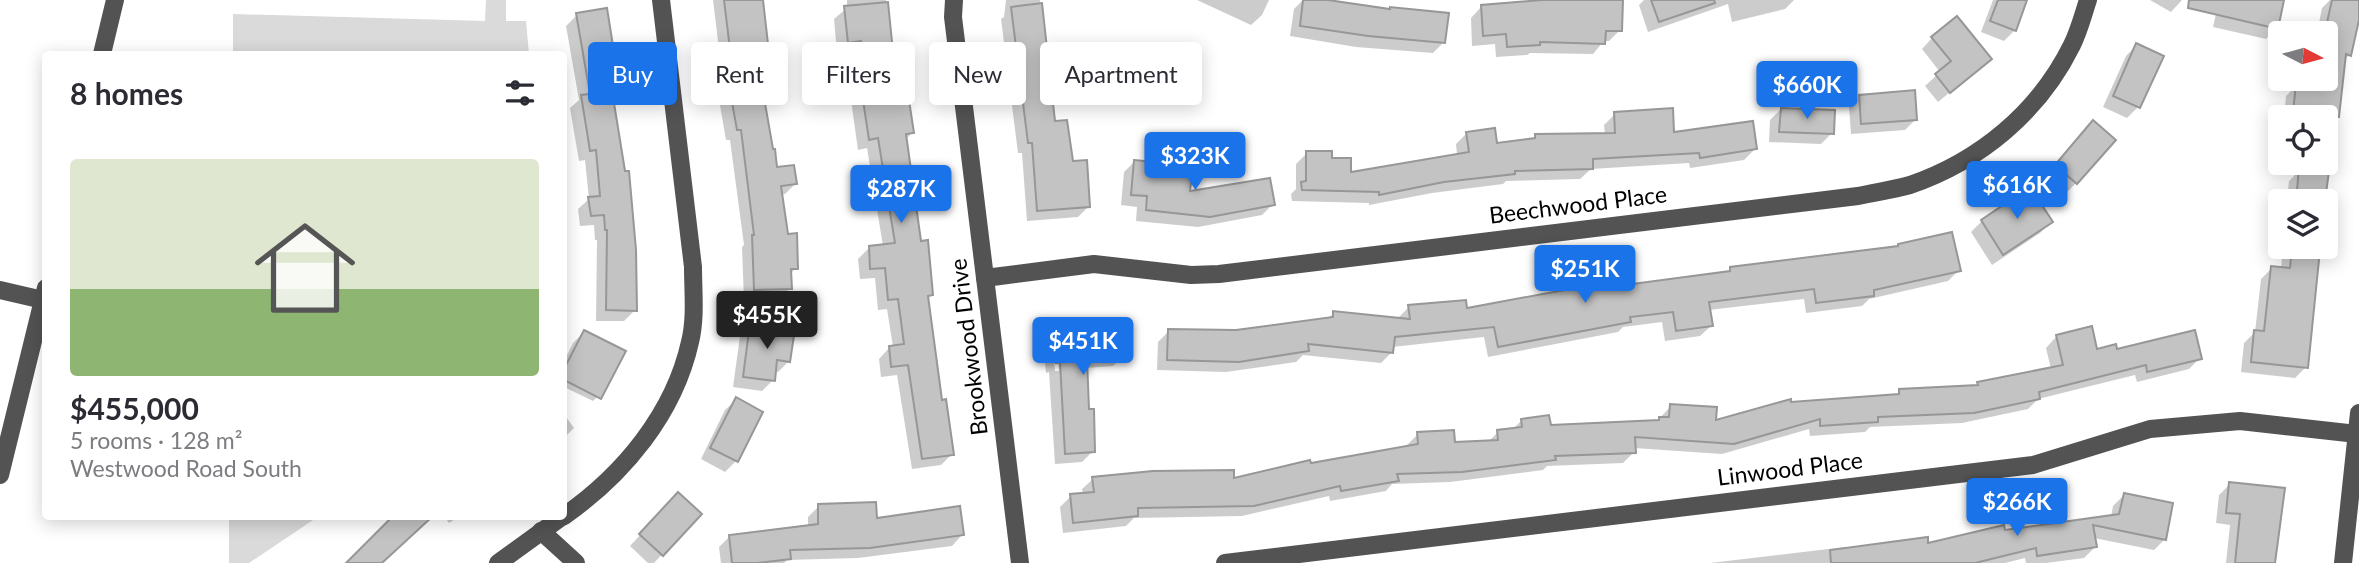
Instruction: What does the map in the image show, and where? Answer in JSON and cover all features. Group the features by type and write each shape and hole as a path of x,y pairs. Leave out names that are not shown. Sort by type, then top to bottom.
{"street":[{"path":"103,51 115,0"},
{"path":"567,513 612,477 643,443 678,382 691,341 694,309 693,267 662,0"},
{"name":"Brookwood Drive","path":"954,0 953,17 1020,563"},
{"name":"Beechwood Place","path":"985,278 1094,264 1191,275 1219,274 1858,196 1908,186 1975,154 2006,131 2036,101 2059,70 2074,43 2088,0"},
{"path":"0,290 42,294"},
{"path":"0,475 42,302"},
{"path":"2343,563 2359,413"},
{"name":"Linwood Place","path":"1225,563 2033,464 2150,429 2240,421 2357,435"},
{"path":"498,563 557,520"},
{"path":"541,531 576,563"}],"shaded area":[{"path":"486,0 506,0 506,21 526,21 529,51 233,51 233,14 485,21"},
{"path":"229,520 313,520 249,563 229,563"}],"building":[{"path":"724,0 763,0 768,42 729,42"},
{"path":"1303,0 1328,0 1390,9 1449,13 1445,43 1300,26"},
{"path":"1542,0 1623,0 1622,31 1606,31 1605,44 1540,42 1540,45 1507,47 1506,34 1483,36 1481,5"},
{"path":"1651,0 1714,0 1715,3 1659,22"},
{"path":"1998,0 2027,0 2016,31 1990,21"},
{"path":"2189,0 2284,0 2280,21 2268,21 2268,27 2188,8"},
{"path":"2332,0 2359,0 2359,20 2351,56 2346,54 2339,117 2338,105 2294,105 2295,91 2338,91 2338,21 2327,21"},
{"path":"888,2 892,42 848,42 844,6"},
{"path":"1042,3 1046,42 1040,42 1040,105 1053,105 1055,121 1067,120 1073,161 1087,160 1090,207 1037,211 1032,143 1028,143 1023,105 1026,105 1026,42 1015,42 1011,7"},
{"path":"607,8 612,42 588,42 588,82 576,13"},
{"path":"1957,16 1992,59 1950,93 1935,74 1951,61 1931,37"},
{"path":"2136,43 2164,56 2140,108 2113,96"},
{"path":"1915,90 1917,120 1861,124 1859,95"},
{"path":"588,94 588,105 614,105 625,171 629,171 636,250 637,311 606,310 607,230 604,215 591,216 588,197 600,196 596,150 590,151 581,95"},
{"path":"732,105 765,105 777,167 794,165 797,184 781,186 788,234 797,233 798,269 791,269 792,289 754,290 754,235 741,130 737,130"},
{"path":"864,105 910,105 914,133 906,134 921,241 928,240 933,295 928,296 942,400 946,399 954,455 922,459 908,365 891,367 889,346 904,344 898,299 888,300 885,268 870,269 869,246 895,243 878,138 869,140"},
{"path":"1673,108 1674,132 1753,121 1757,149 1700,158 1699,153 1593,159 1593,169 1515,171 1515,174 1444,182 1379,195 1379,192 1302,190 1301,182 1306,181 1306,151 1332,151 1332,158 1351,158 1351,172 1469,152 1466,132 1495,128 1497,143 1535,138 1535,134 1615,133 1614,112"},
{"path":"1781,108 1835,110 1834,134 1779,132"},
{"path":"2093,120 2116,140 2077,184 2055,165"},
{"path":"1134,160 1193,166 1190,191 1270,178 1275,205 1210,217 1146,210 1147,196 1131,195"},
{"path":"2298,175 2328,175 2327,189 2297,189"},
{"path":"2030,187 2053,222 2003,255 1981,220"},
{"path":"1952,232 1961,271 1874,290 1874,296 1816,303 1814,289 1709,302 1713,326 1676,331 1673,312 1630,317 1631,322 1498,347 1494,327 1395,337 1393,353 1308,344 1309,351 1239,362 1167,360 1168,329 1236,330 1333,317 1333,311 1410,319 1408,305 1466,300 1467,308 1624,279 1625,285 1730,271 1730,267 1898,246"},
{"path":"2291,259 2319,259 2308,368 2251,362 2254,330 2264,331 2271,266 2290,268"},
{"path":"1122,322 1126,355 1087,359 1089,409 1094,409 1095,452 1065,454 1060,362 1056,363 1053,329"},
{"path":"750,323 795,329 790,362 777,360 775,381 743,377"},
{"path":"2092,326 2097,349 2116,344 2117,349 2195,330 2202,359 2147,372 2146,365 2039,392 2040,399 1974,413 1878,417 1878,422 1820,426 1820,419 1734,444 1635,437 1636,453 1555,456 1556,460 1462,472 1397,474 1399,481 1341,491 1340,486 1254,506 1138,508 1138,516 1073,523 1070,494 1094,492 1092,477 1153,471 1234,470 1234,478 1310,460 1311,463 1418,444 1417,432 1454,430 1455,442 1498,440 1497,430 1522,427 1521,419 1549,415 1551,425 1659,420 1659,417 1669,417 1670,404 1717,407 1716,420 1791,399 1791,402 1899,394 1899,389 1978,385 1977,382 2063,365 2056,335"},
{"path":"584,330 626,351 601,399 567,382 567,363"},
{"path":"736,397 763,412 738,462 710,448"},
{"path":"2229,482 2285,488 2275,563 2235,563 2240,514 2226,513"},
{"path":"678,492 702,514 663,556 639,534"},
{"path":"2124,493 2173,503 2166,540 2093,525 2097,547 2037,556 2036,548 1975,563 1831,563 1830,550 1928,537 1928,543 2004,525 2005,530 2119,514"},
{"path":"876,502 877,518 960,506 964,535 870,548 790,550 791,559 732,563 729,535 818,524 818,504"},
{"path":"389,520 429,520 382,563 346,563"}]}
